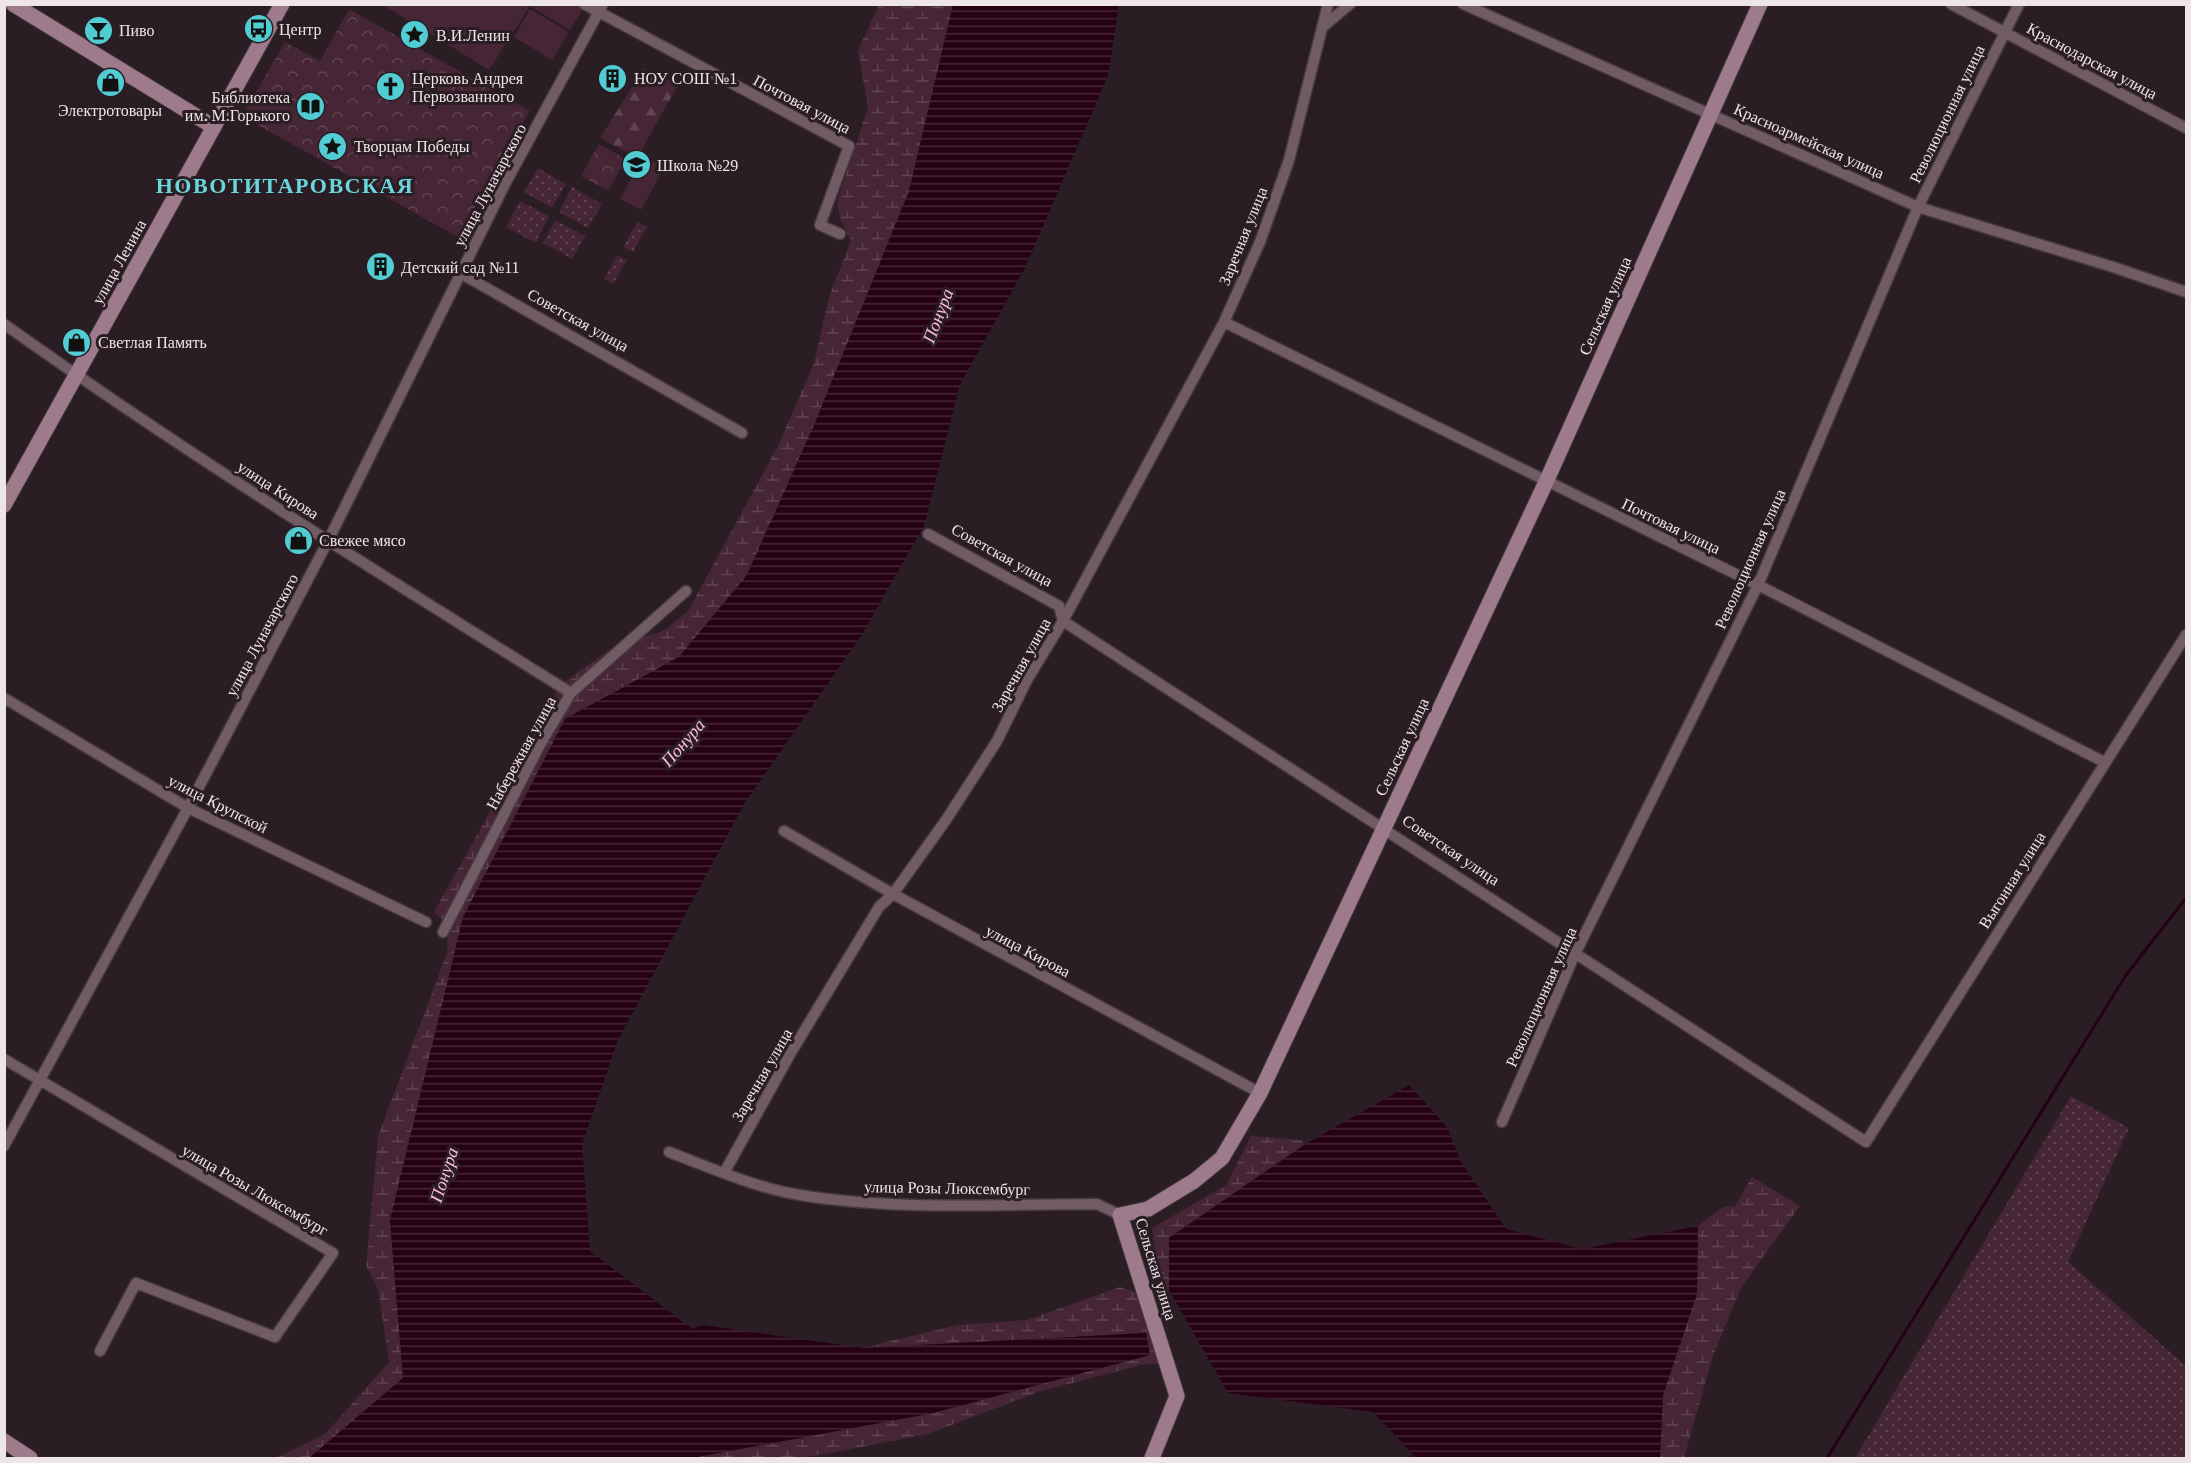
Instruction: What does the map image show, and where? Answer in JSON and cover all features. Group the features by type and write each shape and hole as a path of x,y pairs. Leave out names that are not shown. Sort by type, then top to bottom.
{"street":[{"path":"13,4 214,127"},
{"name":"улица Ленина","path":"4,505 282,4"},
{"name":"Почтовая улица","path":"584,4 601,9 849,146 820,225 840,234"},
{"name":"Заречная улица","path":"724,1173 789,1056 879,907 893,894 946,820 997,741 1027,680 1063,621 1224,322 1260,242 1289,160 1328,4"},
{"path":"1324,26 1350,4"},
{"name":"Красноармейская улица","path":"1462,4 1918,207 2187,292"},
{"name":"Сельская улица","path":"1152,1458 1177,1396 1120,1215 1148,1209 1194,1181 1222,1158 1260,1093 1546,482 1760,4"},
{"name":"Краснодарская улица","path":"1951,4 2187,128"},
{"name":"Революционная улица","path":"1502,1122 1575,954 1758,585 1918,207 2019,4"},
{"name":"улица Луначарского","path":"4,1146 188,808 328,541 460,273 601,9"},
{"name":"Советская улица","path":"460,273 742,433"},
{"name":"Почтовая улица","path":"1224,322 1758,585 2104,762"},
{"name":"улица Кирова","path":"4,324 76,375 328,541 571,693"},
{"name":"Советская улица","path":"928,534 1059,606 1063,621 1385,827 1575,954 1866,1142"},
{"name":"Набережная улица","path":"442,932 541,743 571,693 686,591"},
{"name":"Выгонная улица","path":"1866,1142 2104,762 2187,635"},
{"name":"улица Крупской","path":"4,699 188,808 426,922"},
{"name":"улица Кирова","path":"784,831 893,894 1260,1093"},
{"name":"улица Розы Люксембург","path":"4,1059 333,1252 275,1337 136,1283 100,1351"},
{"name":"улица Розы Люксембург","path":"669,1152 724,1173 797,1195 886,1205 1097,1204 1120,1215"},
{"path":"4,1441 30,1458"}],"green space":[{"path":"577,4 583,8 570,30 530,6 489,70 383,5"},
{"path":"879,5 953,5 909,191 815,423 746,577 679,657 565,719 390,1220 403,1378 309,1458 276,1458 325,1434 389,1362 378,1289 366,1266 378,1136 447,953 445,925 434,912 561,684 618,644 663,631 688,611 778,446 814,363 829,297 851,240 840,219 837,202 868,107 858,50"},
{"path":"349,9 530,111 458,237 242,116 285,42 320,61"},
{"path":"530,9 569,32 552,60 514,37"},
{"path":"644,68 678,85 637,158 600,138"},
{"path":"599,144 626,159 608,191 581,176"},
{"path":"643,156 664,168 641,210 620,199"},
{"path":"538,168 566,184 552,208 524,192"},
{"path":"572,187 602,204 588,228 559,212"},
{"path":"520,201 549,216 536,243 506,227"},
{"path":"555,220 585,236 572,259 543,243"},
{"path":"637,222 647,227 633,252 623,247"},
{"path":"617,255 627,260 613,284 604,279"},
{"path":"2071,1096 2129,1128 2068,1262 2186,1366 2186,1458 1855,1458"},
{"path":"1251,1136 1302,1140 1304,1145 1169,1238 1169,1290 1163,1304 1152,1228 1226,1185"},
{"path":"1752,1177 1800,1206 1741,1288 1713,1356 1684,1458 1660,1458 1663,1395 1697,1293 1698,1226 1723,1207 1735,1206"},
{"path":"1120,1287 1136,1292 1159,1364 1145,1364 1038,1392 928,1434 804,1458 692,1458 933,1413 1150,1355 1146,1333 861,1348 958,1325 1027,1320"}],"water":[{"name":"Понура","path":"953,5 1119,5 1108,76 1024,270 960,384 924,526 861,636 744,804 618,1040 582,1144 590,1251 692,1329 703,1325 864,1348 1146,1333 1150,1355 933,1413 692,1458 309,1458 403,1378 390,1220 463,917 565,719 679,657 747,575 815,423 909,191"},
{"path":"1409,1085 1447,1127 1461,1162 1506,1229 1582,1249 1698,1226 1697,1294 1663,1395 1660,1458 1416,1458 1373,1412 1228,1393 1169,1290 1169,1238 1304,1145"}],"waterway":[{"path":"1827,1458 2126,975 2186,898"}],"place":[{"name":"Центр","path":"258,29"},
{"name":"Пиво","path":"98,30"},
{"name":"В.И.Ленин","path":"415,35"},
{"name":"НОУ СОШ №1","path":"613,78"},
{"name":"Электротовары","path":"110,82"},
{"name":"Церковь Андрея Первозванного","path":"391,87"},
{"name":"Библиотека им. М.Горького","path":"311,106"},
{"name":"Творцам Победы","path":"333,146"},
{"name":"Школа №29","path":"636,165"},
{"name":"Детский сад №11","path":"380,267"},
{"name":"Светлая Память","path":"77,342"},
{"name":"Свежее мясо","path":"298,540"}],"district":[{"name":"НОВОТИТАРОВСКАЯ","path":"285,185"}]}
